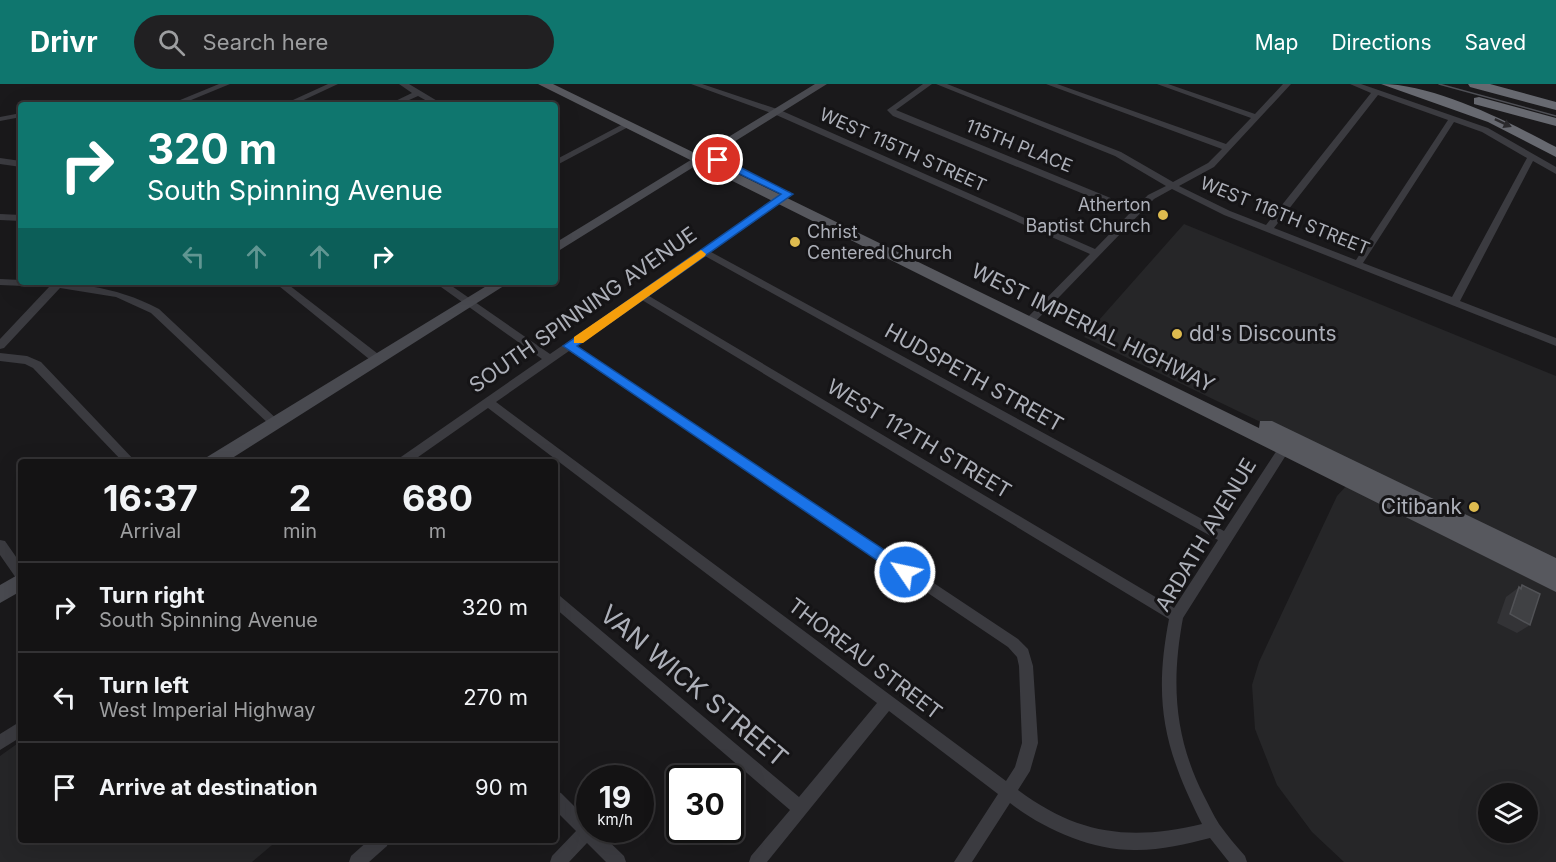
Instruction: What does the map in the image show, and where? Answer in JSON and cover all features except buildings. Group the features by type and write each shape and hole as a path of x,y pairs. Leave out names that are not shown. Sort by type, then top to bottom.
{"highway":[{"path":"1417,84 1556,122"},
{"path":"1475,84 1556,106"},
{"path":"1518,84 1556,93"},
{"path":"1382,88 1493,119 1556,153"}],"main road":[{"name":"WEST IMPERIAL HIGHWAY","path":"544,84 703,158"},
{"name":"WEST IMPERIAL HIGHWAY","path":"562,84 703,158 1287,444 1556,583"},
{"path":"558,247 822,84"},
{"path":"218,459 497,285"},
{"name":"WEST IMPERIAL HIGHWAY","path":"1287,444 1556,567"},
{"path":"0,595 18,584"}],"street":[{"path":"180,102 226,84"},
{"path":"293,102 334,84"},
{"path":"403,84 434,102"},
{"name":"WEST 115TH STREET","path":"695,84 710,86 777,112 1096,253"},
{"name":"115TH PLACE","path":"928,84 891,110 1136,212"},
{"name":"WEST 116TH STREET","path":"939,84 1118,154 1210,206 1556,342"},
{"path":"1050,84 1228,148"},
{"path":"1161,84 1257,117"},
{"path":"1274,84 1286,86"},
{"path":"1354,84 1382,88 1453,117 1503,139 1556,171"},
{"path":"1032,318 1158,191 1211,165 1286,86"},
{"path":"1268,229 1382,88"},
{"path":"398,102 418,93"},
{"path":"0,119 18,116"},
{"path":"1358,264 1453,117"},
{"path":"558,161 628,125"},
{"path":"1455,302 1532,156"},
{"path":"0,161 18,164"},
{"name":"SOUTH SPINNING AVENUE","path":"406,459 783,197"},
{"path":"0,217 18,218"},
{"name":"HUDSPETH STREET","path":"704,252 1226,538"},
{"path":"0,282 18,282"},
{"path":"0,345 57,285"},
{"path":"73,285 114,291 135,298 148,307 275,423"},
{"path":"283,285 378,360"},
{"path":"443,285 550,359"},
{"name":"WEST 112TH STREET","path":"642,296 1176,616"},
{"path":"569,346 1013,643 1023,654 1026,666 1030,743 1022,771 962,862"},
{"path":"0,357 27,360 37,365 127,459"},
{"name":"THOREAU STREET","path":"488,402 1008,792 1064,828 1107,841 1140,843 1174,840 1213,829"},
{"name":"ARDATH AVENUE","path":"1213,829 1188,780 1176,748 1168,677 1169,650 1176,616 1287,444"},
{"path":"0,545 18,570"},
{"name":"VAN WICK STREET","path":"558,603 801,809"},
{"path":"757,862 887,702"},
{"path":"0,743 18,731"},
{"path":"558,802 576,820"},
{"path":"1213,829 1239,862"},
{"path":"357,862 378,843"},
{"path":"558,862 576,843"},
{"path":"599,843 618,862"}],"shaded area":[{"path":"1184,224 1556,376 1556,564 1084,337"},
{"path":"1348,484 1556,586 1556,862 1344,862 1312,832 1277,785 1255,729 1252,685 1259,662 1337,496"},
{"path":"18,743 18,843 274,843 252,862 0,862 0,756"}],"tram line":[{"path":"1439,84 1556,116"}],"slow traffic":[{"path":"578,340 701,254"}],"place":[{"name":"Atherton Baptist Church","path":"1163,215"},
{"name":"Christ Centered Church","path":"795,242"},
{"name":"dd's Discounts","path":"1177,334"},
{"name":"Citibank","path":"1474,507"}],"route":[{"path":"718,160 788,194 569,346 905,572"}]}
